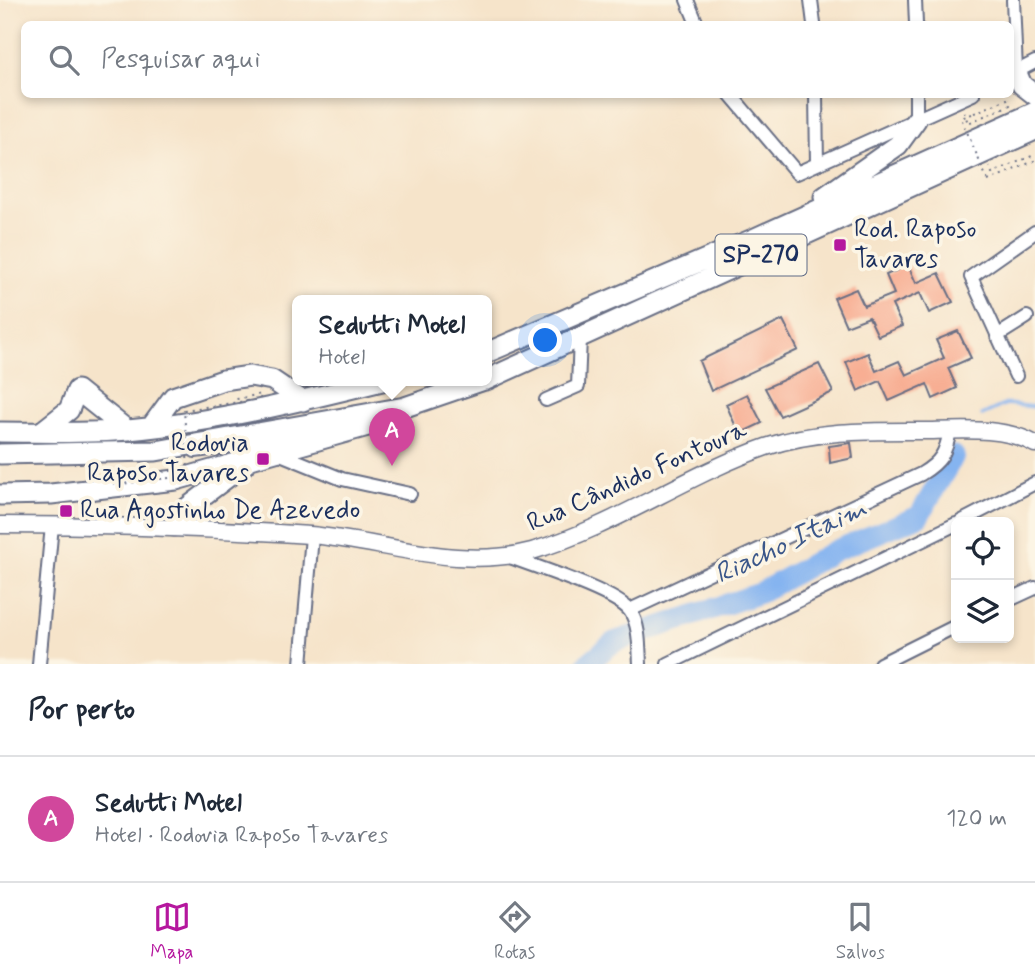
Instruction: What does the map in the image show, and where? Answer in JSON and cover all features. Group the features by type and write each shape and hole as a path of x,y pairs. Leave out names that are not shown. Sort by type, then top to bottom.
{"highway":[{"path":"1014,74 1035,95"},
{"name":"SP-270","path":"492,350 741,245 820,206 1035,112"},
{"path":"820,206 829,191 898,145 916,120"},
{"name":"SP-270","path":"492,377 1035,130"},
{"path":"151,427 173,397 223,380 250,376 272,380 303,401"},
{"path":"0,432 127,430 151,427 247,413 362,386"},
{"name":"SP-270","path":"0,454 156,451 405,407 467,386"},
{"path":"41,432 69,410 77,390 127,430"},
{"path":"0,495 51,494 176,480 369,426 405,407"},
{"path":"174,526 188,507 247,462"}],"main road":[{"name":"Rua Cândido Fontoura","path":"174,526 312,536 477,558 507,556 554,542 769,446 802,438 860,431 950,430 1010,435 1035,444"},
{"path":"0,525 174,526"}],"street":[{"path":"687,0 695,21"},
{"path":"811,0 814,21"},
{"path":"915,0 916,21"},
{"path":"1013,0 1013,21"},
{"path":"1014,72 1035,62"},
{"path":"733,98 797,173 964,98"},
{"path":"816,98 817,164"},
{"path":"916,98 916,120"},
{"path":"1016,376 971,277 1035,232"},
{"path":"997,335 1027,317"},
{"path":"547,400 578,386 580,338"},
{"path":"156,451 211,451 369,426"},
{"path":"632,616 939,464 947,448 950,430"},
{"path":"278,453 342,479 410,494"},
{"path":"970,517 1035,483"},
{"path":"39,664 52,525"},
{"path":"668,664 951,526"},
{"path":"301,664 312,536"},
{"path":"507,556 613,598 632,616 639,643 639,663"},
{"path":"1014,598 1033,591"},
{"path":"880,664 951,628"}],"path":[{"path":"968,123 1010,105 1007,99 961,118 988,181 1034,161 1032,156 992,173 984,153"},
{"path":"176,477 114,485 115,477 188,469 184,410 260,399 261,394 232,400"}],"building":[{"path":"908,265 916,283 939,273 953,302 929,313 920,293 892,305 902,326 878,336 869,317 846,326 834,298 856,289 864,306 894,294 886,275"},
{"path":"783,320 798,350 711,391 699,361"},
{"path":"958,331 971,358 948,368 957,388 933,399 927,384 889,401 880,381 858,391 846,362 868,353 876,371 899,361 906,375 944,358 936,340"},
{"path":"819,364 833,392 780,416 765,388"},
{"path":"747,394 762,423 739,434 726,404"},
{"path":"851,443 853,458 830,463 829,446"}],"waterway":[{"name":"Riacho Itaim","path":"982,415 1006,404 1035,407"},
{"name":"Riacho Itaim","path":"587,664 614,642 760,593 834,551 919,516 954,456"}],"place":[{"name":"Rod. Raposo Tavares","path":"840,245"},
{"name":"Rodovia Raposo Tavares","path":"263,459"},
{"name":"Sedutti Motel","path":"392,466"},
{"name":"Rua Agostinho De Azevedo","path":"66,511"}]}
